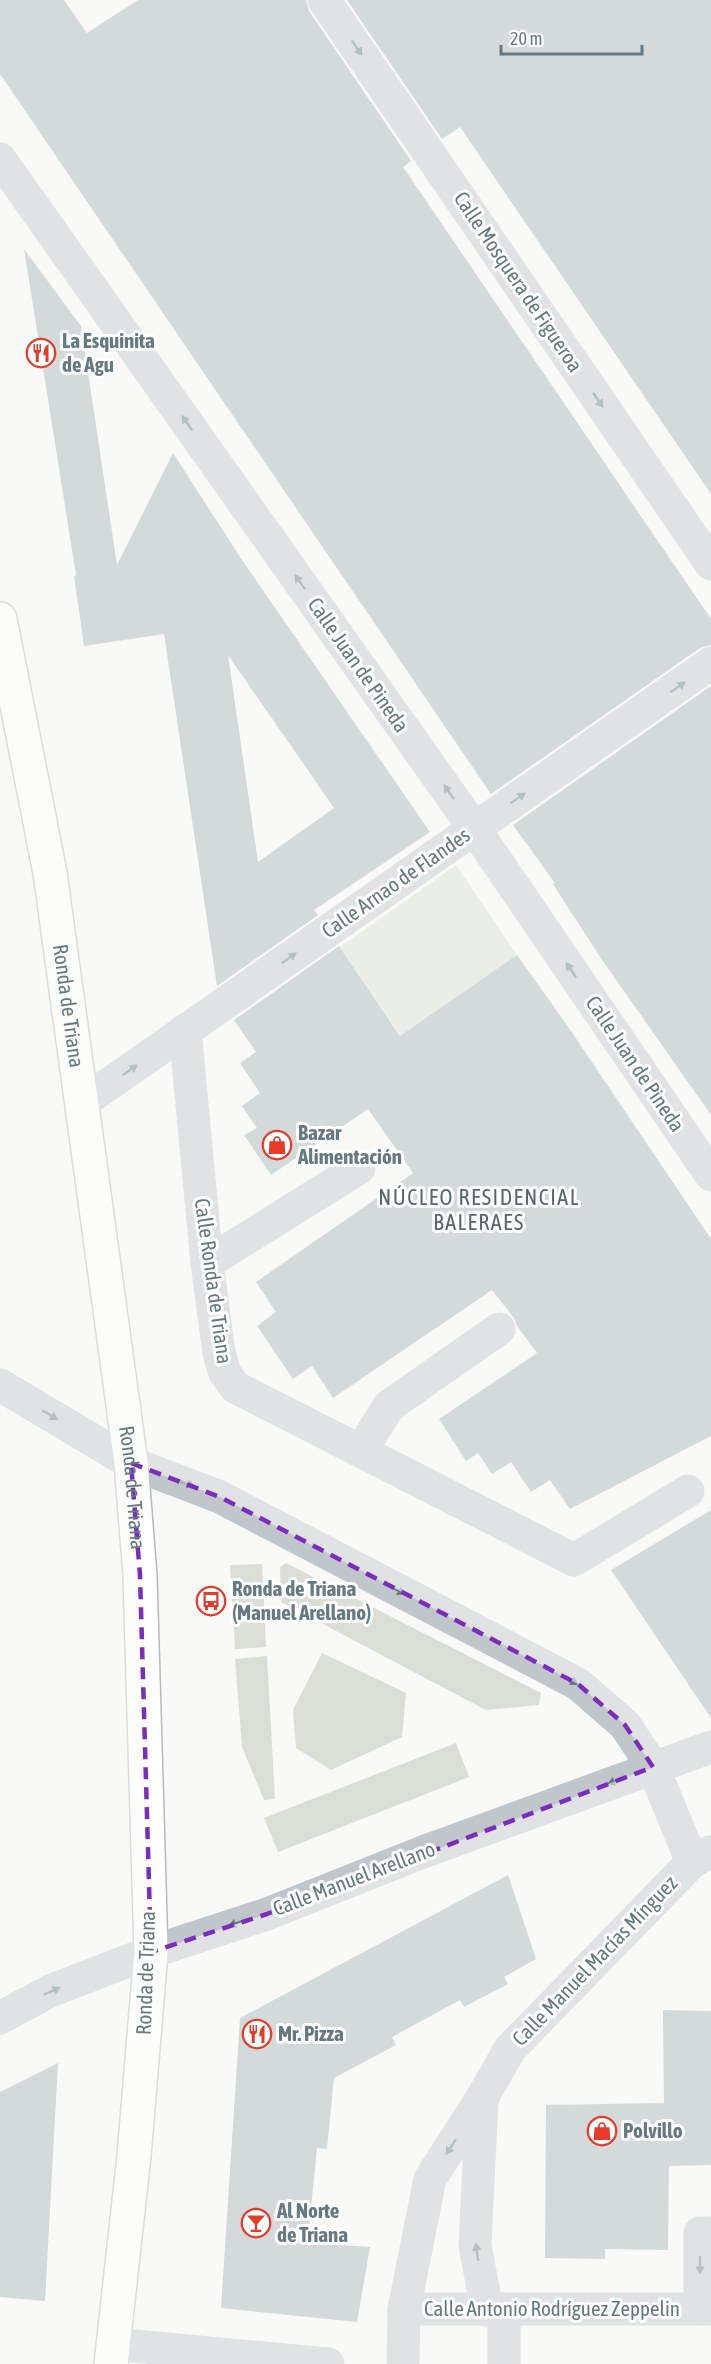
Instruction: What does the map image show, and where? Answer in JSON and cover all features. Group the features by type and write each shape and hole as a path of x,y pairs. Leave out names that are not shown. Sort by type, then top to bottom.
{"main road":[{"name":"Ronda de Triana","path":"0,619 50,873 131,1463 140,1575 151,1952 134,2156 112,2354"}],"street":[{"name":"Calle Mosquera de Figueroa","path":"324,0 711,564"},
{"name":"Calle Juan de Pineda","path":"0,159 474,828 711,1175"},
{"name":"Calle Arnao de Flandes","path":"82,1103 711,663"},
{"name":"Calle Ronda de Triana","path":"185,1030 207,1263 219,1353 225,1373 235,1387 574,1560 688,1491"},
{"path":"207,1263 359,1168"},
{"path":"361,1451 389,1406 499,1329"},
{"name":"Calle Manuel Macías Mínguez","path":"0,1385 131,1463 220,1497 578,1684 625,1725 653,1767 701,1856 510,2049 482,2098 430,2179 404,2309 403,2364"},
{"name":"Calle Manuel Arellano","path":"0,2018 50,1991 151,1952 267,1914 423,1852 711,1747"},
{"path":"482,2098 475,2245 495,2309 504,2364"},
{"name":"Calle Antonio Rodríguez Zeppelin","path":"404,2309 706,2309 700,2233 711,2233"},
{"path":"112,2354 328,2364"}],"highlighted area":[{"path":"131,1463 220,1497 578,1684 625,1725 653,1767 267,1914 151,1952 140,1575"}],"shaded area":[{"path":"456,865 517,955 401,1036 340,947"},
{"path":"286,1563 541,1693 539,1705 486,1710 281,1602 280,1567"},
{"path":"262,1564 266,1647 235,1649 230,1565"},
{"path":"322,1653 406,1693 402,1737 331,1770 296,1748 293,1710"},
{"path":"267,1656 275,1799 264,1800 242,1747 235,1659"},
{"path":"456,1743 469,1777 278,1852 264,1818"}],"building":[{"path":"0,0 64,0 87,33 138,0 306,0 309,11 411,161 403,167 711,619 711,645 700,648 491,794 0,74"},
{"path":"347,0 711,0 711,494 460,127 442,139"},
{"path":"24,249 81,326 117,565 173,453 240,557 430,832 314,910 318,915 217,986 164,634 84,646 74,576 76,575","holes":["228,655 334,808 258,862"]},
{"path":"711,686 711,1115 600,957 553,884 555,883 513,825"},
{"path":"339,946 400,1036 517,955 711,1239 711,1436 570,1509 550,1480 531,1492 511,1462 492,1474 478,1453 466,1461 439,1419 537,1353 492,1290 333,1398 312,1366 293,1379 257,1326 276,1312 256,1282 413,1173 368,1109 271,1175 244,1135 257,1128 242,1106 260,1093 240,1063 256,1052 234,1020"},
{"path":"711,1510 711,1718 611,1570"},
{"path":"508,1875 536,1959 504,1977 508,1984 464,2007 460,2000 392,2037 396,2045 334,2078 327,2149 317,2148 309,2227 342,2230 341,2245 370,2247 357,2322 221,2308 240,2018"},
{"path":"663,2010 711,2011 711,2165 669,2166 668,2250 605,2249 605,2259 545,2258 546,2105 664,2103"},
{"path":"58,2063 45,2301 0,2297 0,2092"}],"place":[{"name":"La Esquinita de Agu","path":"41,353"},
{"name":"Bazar Alimentación","path":"277,1145"},
{"name":"Ronda de Triana (Manuel Arellano)","path":"211,1601"},
{"name":"Mr. Pizza","path":"257,2034"},
{"name":"Polvillo","path":"602,2131"},
{"name":"Al Norte de Triana","path":"256,2223"}],"district":[{"name":"NÚCLEO RESIDENCIAL BALERAES","path":"479,1210"}]}
